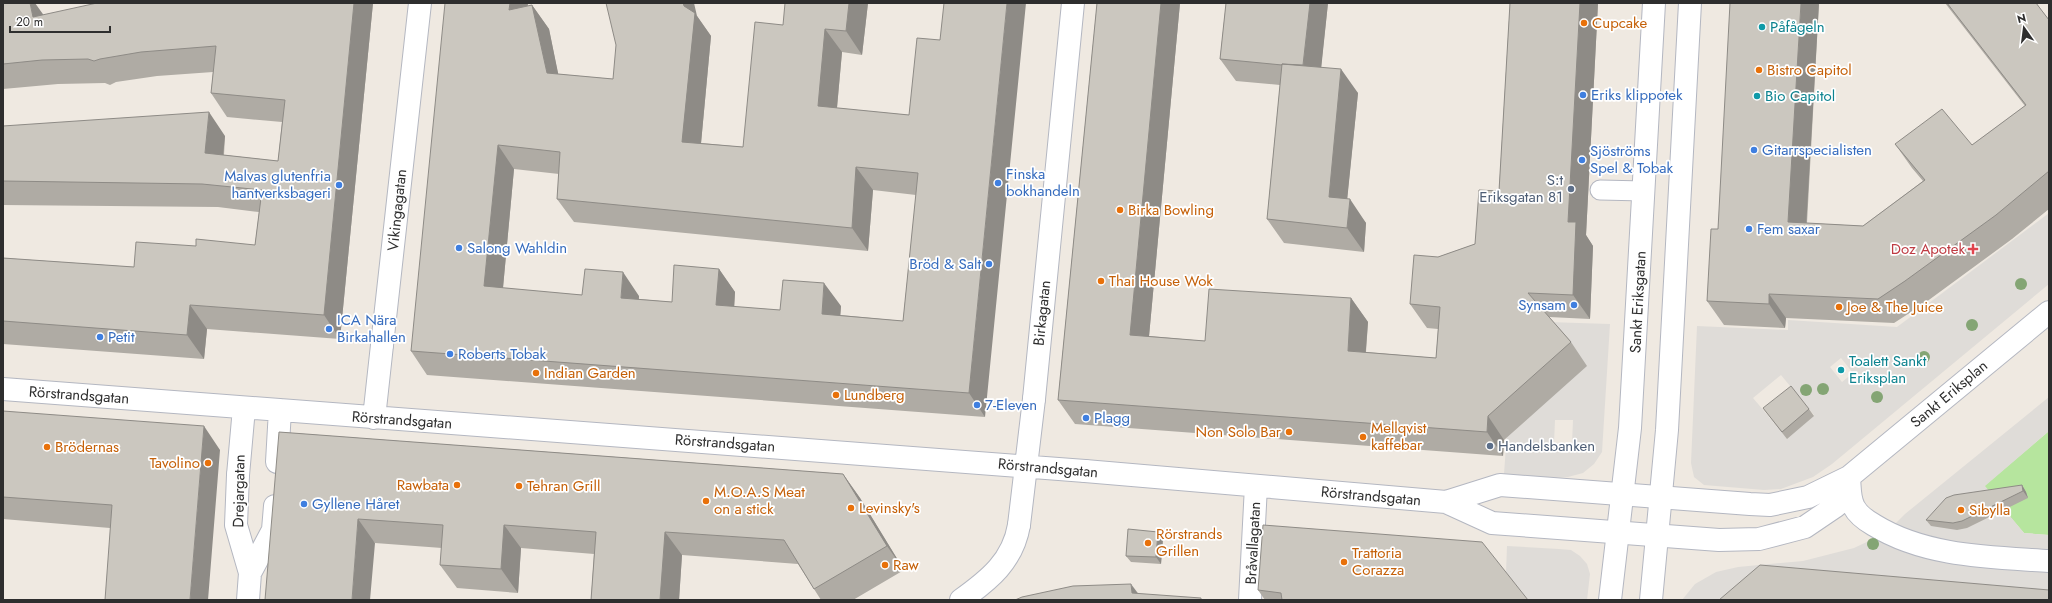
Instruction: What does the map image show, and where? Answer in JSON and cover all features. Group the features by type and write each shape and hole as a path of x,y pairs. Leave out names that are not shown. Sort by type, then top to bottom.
{"street":[{"name":"Vikingagatan","path":"374,418 420,3"},
{"name":"Birkagatan","path":"961,600 1003,564 1016,542 1027,465 1034,399 1073,3"},
{"name":"Sankt Eriksgatan","path":"1610,600 1619,533 1630,428 1654,3"},
{"path":"1651,600 1668,430 1690,3"},
{"name":"Sankt Eriksplan","path":"1623,494 1770,505 1808,497 1849,478 2049,312"},
{"name":"Rörstrandsgatan","path":"3,389 374,418 1027,465 1446,502 1492,524 1619,533"},
{"name":"Drejargatan","path":"244,408 238,475 236,525 250,573 248,600"},
{"name":"Drejargatan","path":"250,573 273,530 280,410"},
{"path":"1849,478 1850,495 1854,508 1866,519 1886,533 1918,544 1962,554 2049,561"},
{"name":"Sankt Eriksplan","path":"1619,533 1719,540 1759,539 1805,527 1836,506 1849,478"},
{"name":"Rörstrandsgatan","path":"1446,502 1500,485 1623,494"},
{"name":"Bråvallagatan","path":"1250,600 1256,486"}],"lane":[{"path":"1600,190 1644,191"}],"green space":[{"path":"2049,431 2049,535 2024,533 1984,486"}],"shaded area":[{"path":"2049,213 2049,284 1832,464 1813,477 1781,489 1764,490 1704,485 1694,477 1691,463 1697,326 1788,330 1788,320 1897,327","holes":["1841,358 1853,373 1842,382 1830,367","1781,375 1814,415 1787,438 1753,398"]},
{"path":"1515,321 1610,324 1602,452 1594,464 1583,473 1568,477 1552,478 1504,474","holes":["1555,420 1573,420 1572,444 1554,443"]},
{"path":"2049,397 2049,431 1985,486 2024,533 2049,535 2049,600 1682,600 1695,584 1716,572 1738,567 1803,561 1854,548 1886,533 1905,514"},
{"path":"1507,546 1571,550 1580,556 1587,564 1590,574 1587,600 1528,600 1506,573"}],"building":[{"path":"3,3 30,3 33,17 97,3 354,3 324,315 190,305 187,335 3,321 3,258 134,267 136,242 196,246 196,239 255,245 262,190 202,184 3,181 3,126 209,112 205,153 278,161 285,100 211,93 216,46 141,52 94,61 88,59 42,60 3,64"},
{"path":"445,3 510,3 509,10 532,5 547,73 613,79 616,45 606,3 683,3 684,6 695,13 682,142 743,147 755,22 783,25 785,3 849,3 846,31 825,29 818,106 909,115 917,38 940,40 944,3 1007,3 969,393 411,351","holes":["498,145 560,152 557,199 852,228 856,167 918,173 903,321 822,314 824,283 783,280 780,310 716,305 719,269 674,265 672,302 621,298 623,272 585,269 582,295 484,286"]},
{"path":"1097,3 1161,3 1130,335 1205,341 1209,289 1351,298 1348,351 1436,358 1440,307 1410,304 1414,255 1438,257 1475,244 1479,190 1499,191 1510,3 1580,3 1568,222 1576,222 1573,295 1528,293 1571,342 1488,416 1487,432 1058,400"},
{"path":"1226,3 1310,3 1303,65 1282,65 1220,59"},
{"path":"1730,3 1801,3 1788,222 1863,226 1925,180 1895,144 1942,109 1972,145 2026,105 1947,3 2036,3 2049,20 2049,171 1996,215 1878,299 1769,294 1769,304 1707,301 1711,229 1718,229"},
{"path":"1282,64 1341,69 1329,197 1350,199 1347,228 1267,219"},
{"path":"1791,386 1809,409 1782,432 1763,408"},
{"path":"3,411 204,426 190,600 105,600 112,505 3,497"},
{"path":"279,432 843,474 887,546 814,589 784,540 665,532 660,600 591,600 596,532 504,525 501,569 440,565 443,525 358,519 352,600 265,600"},
{"path":"2022,485 2023,491 1962,521 1953,523 1926,520 1946,498 1954,495"},
{"path":"1263,525 1482,542 1528,600 1282,600 1281,593 1258,590"},
{"path":"1128,529 1158,532 1156,557 1126,556"},
{"path":"1760,565 2049,590 2049,600 1719,600"},
{"path":"1131,584 1132,593 1201,598 1201,600 1015,600 1022,597 1073,586"}],"place":[{"name":"Cupcake","path":"1584,23"},
{"name":"Påfågeln","path":"1762,27"},
{"name":"Bistro Capitol","path":"1759,70"},
{"name":"Eriks klippotek","path":"1583,95"},
{"name":"Bio Capitol","path":"1757,96"},
{"name":"Gitarrspecialisten","path":"1754,150"},
{"name":"Sjöströms Spel & Tobak","path":"1582,160"},
{"name":"Finska bokhandeln","path":"998,183"},
{"name":"Malvas glutenfria hantverksbageri","path":"339,185"},
{"name":"S:t Eriksgatan 81","path":"1571,189"},
{"name":"Birka Bowling","path":"1120,210"},
{"name":"Fem saxar","path":"1749,229"},
{"name":"Salong Wahldin","path":"459,248"},
{"name":"Doz Apotek","path":"1973,249"},
{"name":"Bröd & Salt","path":"989,264"},
{"name":"Thai House Wok","path":"1101,281"},
{"name":"Synsam","path":"1574,305"},
{"name":"Joe & The Juice","path":"1839,307"},
{"name":"ICA Nära Birkahallen","path":"329,329"},
{"name":"Petit","path":"100,337"},
{"name":"Roberts Tobak","path":"450,354"},
{"name":"Toalett Sankt Eriksplan","path":"1841,370"},
{"name":"Indian Garden","path":"536,373"},
{"name":"Lundberg","path":"836,395"},
{"name":"7-Eleven","path":"977,405"},
{"name":"Plagg","path":"1086,418"},
{"name":"Non Solo Bar","path":"1289,432"},
{"name":"Mellqvist kaffebar","path":"1363,437"},
{"name":"Handelsbanken","path":"1490,446"},
{"name":"Brödernas","path":"47,447"},
{"name":"Tavolino","path":"208,463"},
{"name":"Rawbata","path":"457,485"},
{"name":"Tehran Grill","path":"519,486"},
{"name":"M.O.A.S Meat on a stick","path":"706,501"},
{"name":"Gyllene Håret","path":"304,504"},
{"name":"Levinsky's","path":"851,508"},
{"name":"Sibylla","path":"1961,510"},
{"name":"Rörstrands Grillen","path":"1148,543"},
{"name":"Trattoria Corazza","path":"1344,562"},
{"name":"Raw","path":"885,565"}]}
